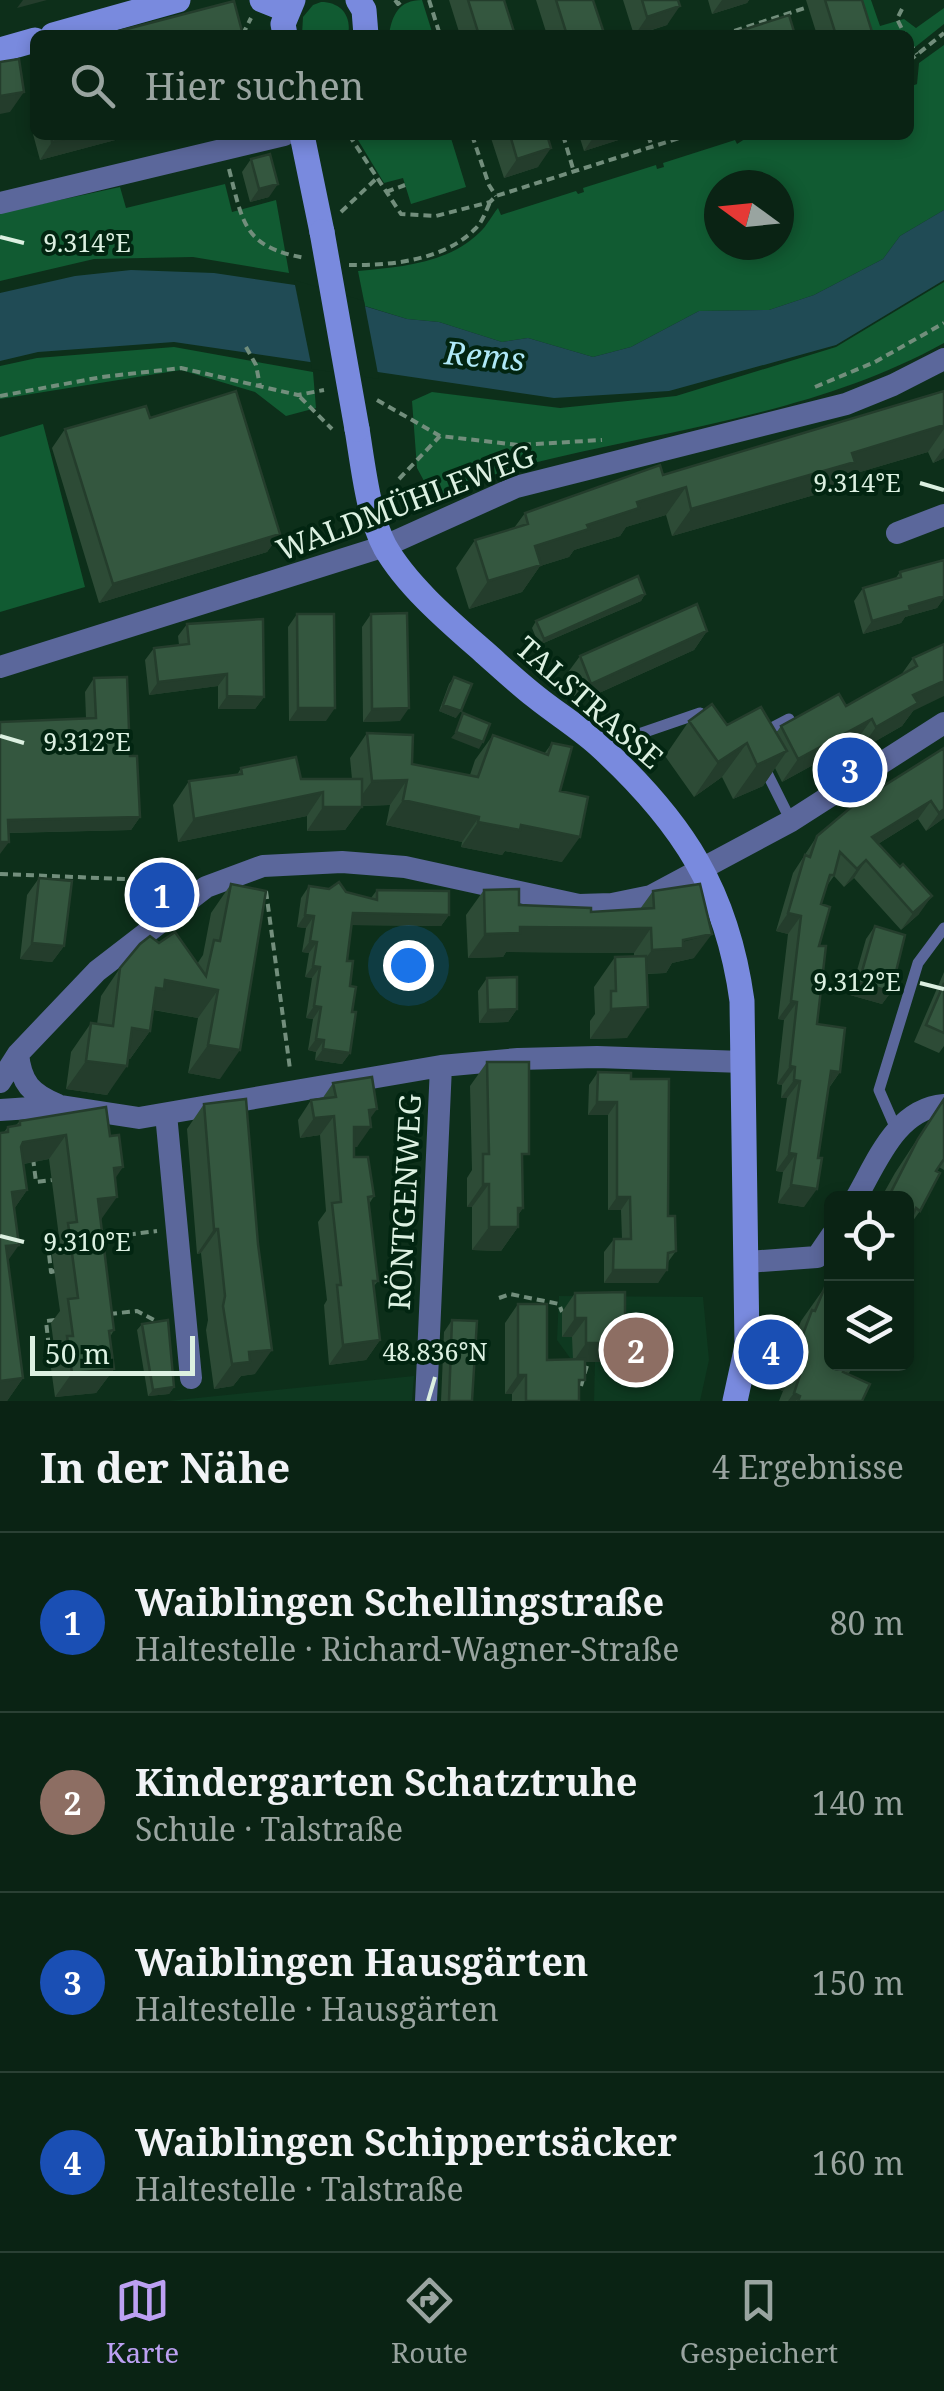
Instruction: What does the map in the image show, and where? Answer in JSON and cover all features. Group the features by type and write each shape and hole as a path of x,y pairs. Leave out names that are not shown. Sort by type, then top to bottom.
{"street":[{"path":"71,30 178,0"},
{"path":"262,0 288,15"},
{"path":"360,1 366,30"},
{"path":"0,50 30,41"},
{"path":"0,204 263,140"},
{"name":"TALSTRASSE","path":"303,140 321,229 345,429 385,546 435,610 533,695 601,746 667,816 702,866 726,920 742,1001 748,1262 747,1346 736,1401"},
{"name":"WALDMÜHLEWEG","path":"0,667 385,546 516,487 846,404 944,359"},
{"path":"896,533 944,515"},
{"path":"0,1082 18,1054 97,971 206,887 263,866 302,862 378,864 580,905 612,904 651,896 791,820 944,723"},
{"path":"18,1054 24,1084 36,1096 61,1106 122,1117 166,1114 441,1066 518,1059 743,1062"},
{"name":"RÖNTGENWEG","path":"426,1401 441,1066"},
{"path":"860,1191 896,1129 930,1106 944,1105"},
{"path":"0,1110 61,1106"},
{"path":"166,1114 190,1378"},
{"path":"748,1262 817,1257 824,1247"}],"lane":[{"path":"601,746 700,713 714,736"},
{"path":"750,740 789,719"},
{"path":"758,756 791,820"},
{"path":"896,1129 879,1090 918,963 944,928"}],"path":[{"path":"395,0 398,4 403,0"},
{"path":"429,0 438,30"},
{"path":"737,30 808,7"},
{"path":"902,9 897,19 902,30"},
{"path":"785,14 788,24"},
{"path":"914,57 944,33"},
{"path":"914,49 918,54"},
{"path":"351,140 400,214 436,216 490,202 496,196 674,140"},
{"path":"474,140 488,186 496,196"},
{"path":"564,140 574,172"},
{"path":"650,140 652,147"},
{"path":"321,229 377,178"},
{"path":"386,192 405,184"},
{"path":"813,388 875,362 944,324"},
{"path":"246,347 256,365 260,386"},
{"path":"0,396 102,376 181,368 298,394 326,390"},
{"path":"298,394 345,429"},
{"path":"370,396 440,436 518,445 617,437"},
{"path":"399,478 440,436"},
{"path":"263,866 294,1090"},
{"path":"0,874 172,880 206,887"},
{"path":"32,1153 36,1182 52,1180"},
{"path":"103,1238 176,1228"},
{"path":"55,1271 51,1272 48,1246 66,1243"},
{"path":"498,1298 510,1294 559,1304 562,1312"},
{"path":"100,1315 136,1311 165,1325 185,1322"},
{"path":"55,1357 50,1358 46,1321 64,1319"},
{"path":"582,1386 588,1362"}],"shaded area":[{"path":"422,0 431,30 390,30 398,10"},
{"path":"860,0 871,0 880,26 904,19 916,28 944,8 944,24 914,48 914,30 870,30"},
{"path":"334,4 344,11 348,30 302,30 303,17 313,5"},
{"path":"944,45 944,210 900,236 883,259 814,295 769,310 699,311 631,347 593,357 528,338 502,342 439,322 407,319 365,306 358,271 437,258 479,233 498,208 501,215 576,191 578,194 584,192 583,188 656,165 657,169 664,167 663,163 735,140 737,144 743,140 914,140 914,85 919,63"},
{"path":"358,140 452,140 466,187 411,204 403,178 384,183"},
{"path":"225,184 232,212 276,200 289,273 193,257 94,259 0,281 0,213 120,187 126,208"},
{"path":"944,282 944,343 843,388 737,418 521,466 442,494 430,492 417,468 412,401 432,392 560,408 676,396 836,347"},
{"path":"174,347 313,372 316,408 286,416 255,392 181,370 0,399 0,366 37,358"},
{"path":"43,424 85,587 0,612 0,437"},
{"path":"559,1296 703,1297 709,1360 700,1401 594,1401 595,1362 573,1362 557,1340"},
{"path":"414,1376 412,1401 168,1401"}],"water":[{"name":"Rems","path":"944,210 944,280 836,345 669,391 554,398 174,342 38,352 0,361 0,293 75,276 131,270 214,273 295,285 407,319 439,322 502,342 528,338 593,357 631,347 699,311 769,310 814,295 883,259 900,236"}],"pier":[{"path":"294,280 364,301 379,379 312,369"}],"building":[{"path":"468,0 504,0 513,30 477,30"},
{"path":"556,0 593,0 603,30 565,30"},
{"path":"642,0 678,0 680,6 647,17"},
{"path":"825,0 862,0 871,30 834,30"},
{"path":"234,1 242,30 123,30"},
{"path":"789,15 794,30 742,30"},
{"path":"19,59 24,92 0,96 0,62"},
{"path":"511,140 549,140 551,148 517,159"},
{"path":"270,154 278,184 259,189 251,159"},
{"path":"236,391 280,534 113,584 65,429 146,406 150,418"},
{"path":"944,391 944,425 852,453 855,462 691,509 686,487 637,502 639,508 535,546 541,565 488,581 475,540 528,524 525,513 660,465 663,475"},
{"path":"944,560 944,596 872,621 863,588 901,577 900,572"},
{"path":"638,576 645,594 544,639 536,621"},
{"path":"697,604 707,631 591,684 580,656"},
{"path":"407,613 409,708 372,709 371,614"},
{"path":"297,614 334,614 335,708 298,708"},
{"path":"263,619 264,697 227,696 227,674 158,682 154,648 189,644 187,624"},
{"path":"944,644 944,681 913,695 918,703 876,727 872,719 798,759 781,726 839,694 846,706 917,666 913,658"},
{"path":"127,677 130,756 137,756 140,817 8,820 9,842 0,842 0,722 96,718 94,678"},
{"path":"454,677 472,684 461,711 443,705"},
{"path":"712,704 727,725 761,707 787,751 757,765 747,743 718,762 689,721"},
{"path":"463,713 490,724 483,742 456,732"},
{"path":"367,733 413,735 412,764 478,777 493,735 548,755 552,743 572,747 560,791 588,797 580,837 521,825 520,830 478,822 479,817 403,800 407,780 372,781"},
{"path":"944,748 944,809 939,813 931,801 872,837 932,896 913,913 866,860 857,869 840,852 834,875 830,875 821,904 830,907 819,946 826,946 817,1024 845,1028 840,1072 831,1071 817,1189 791,1185 796,1154 789,1153 800,1081 794,1080 795,1067 790,1066 797,1002 791,1001 801,916 788,913 805,855 810,857 817,836 855,804"},
{"path":"296,757 301,779 362,779 362,807 323,807 323,792 194,819 189,781 242,774 241,768"},
{"path":"39,878 72,881 64,946 32,943"},
{"path":"339,882 346,892 377,900 377,890 449,891 449,915 353,913 347,961 353,961 350,986 356,987 352,1012 356,1012 350,1053 323,1049 324,1040 316,1039 321,1007 314,1006 320,967 313,966 317,942 310,941 314,916 305,915 309,886 329,889"},
{"path":"231,884 266,891 240,1050 208,1045 218,990 165,980 164,989 156,988 150,1031 132,1028 127,1066 86,1061 91,1023 113,1026 120,968 150,936 159,943 175,932 206,976 214,940 220,941"},
{"path":"700,884 712,934 683,940 683,948 652,950 651,928 520,927 520,933 485,934 484,890 519,889 519,905 591,908 591,912 654,908 653,891"},
{"path":"875,926 905,935 891,992 859,982"},
{"path":"646,956 648,1007 611,1009 611,991 616,991 615,957"},
{"path":"517,977 517,1009 488,1010 487,978"},
{"path":"944,983 944,1033 926,1025"},
{"path":"487,1062 529,1062 529,1154 522,1154 523,1208 518,1208 518,1227 489,1227 489,1184 483,1184 483,1154 489,1154"},
{"path":"598,1072 631,1073 631,1079 669,1079 668,1216 675,1216 676,1251 668,1253 667,1270 613,1270 614,1239 631,1239 630,1197 617,1197 617,1102 597,1102"},
{"path":"372,1077 377,1109 369,1110 371,1127 354,1127 354,1157 368,1157 374,1196 368,1197 380,1340 343,1345 332,1203 341,1202 334,1116 314,1118 311,1100 336,1097 333,1083"},
{"path":"246,1099 258,1244 272,1350 249,1352 250,1362 232,1364 218,1229 214,1229 204,1104"},
{"path":"944,1099 944,1159 920,1211 916,1208 914,1212 914,1191 892,1191"},
{"path":"106,1107 110,1136 119,1135 123,1167 114,1168 117,1197 98,1199 114,1330 109,1331 114,1369 72,1373 68,1299 78,1298 68,1223 77,1222 66,1135 23,1142 21,1147 27,1190 12,1192 19,1245 6,1246 23,1378 0,1381 0,1133 20,1125 20,1121"},
{"path":"824,1289 824,1371 844,1371 870,1384 862,1401 798,1401 800,1396 794,1393 806,1357 796,1353 812,1310 815,1311"},
{"path":"625,1292 625,1343 586,1343 586,1318 575,1318 575,1293"},
{"path":"518,1304 547,1304 547,1360 585,1359 579,1401 526,1401 526,1375 518,1375"},
{"path":"168,1320 174,1387 153,1390 142,1324"},
{"path":"452,1320 477,1321 472,1401 449,1401"}],"place":[{"name":"Waiblingen Hausgärten","path":"850,770"},
{"name":"Waiblingen Schellingstraße","path":"162,895"},
{"name":"Kindergarten Schatztruhe","path":"636,1350"},
{"name":"Waiblingen Schippertsäcker","path":"771,1352"}]}
